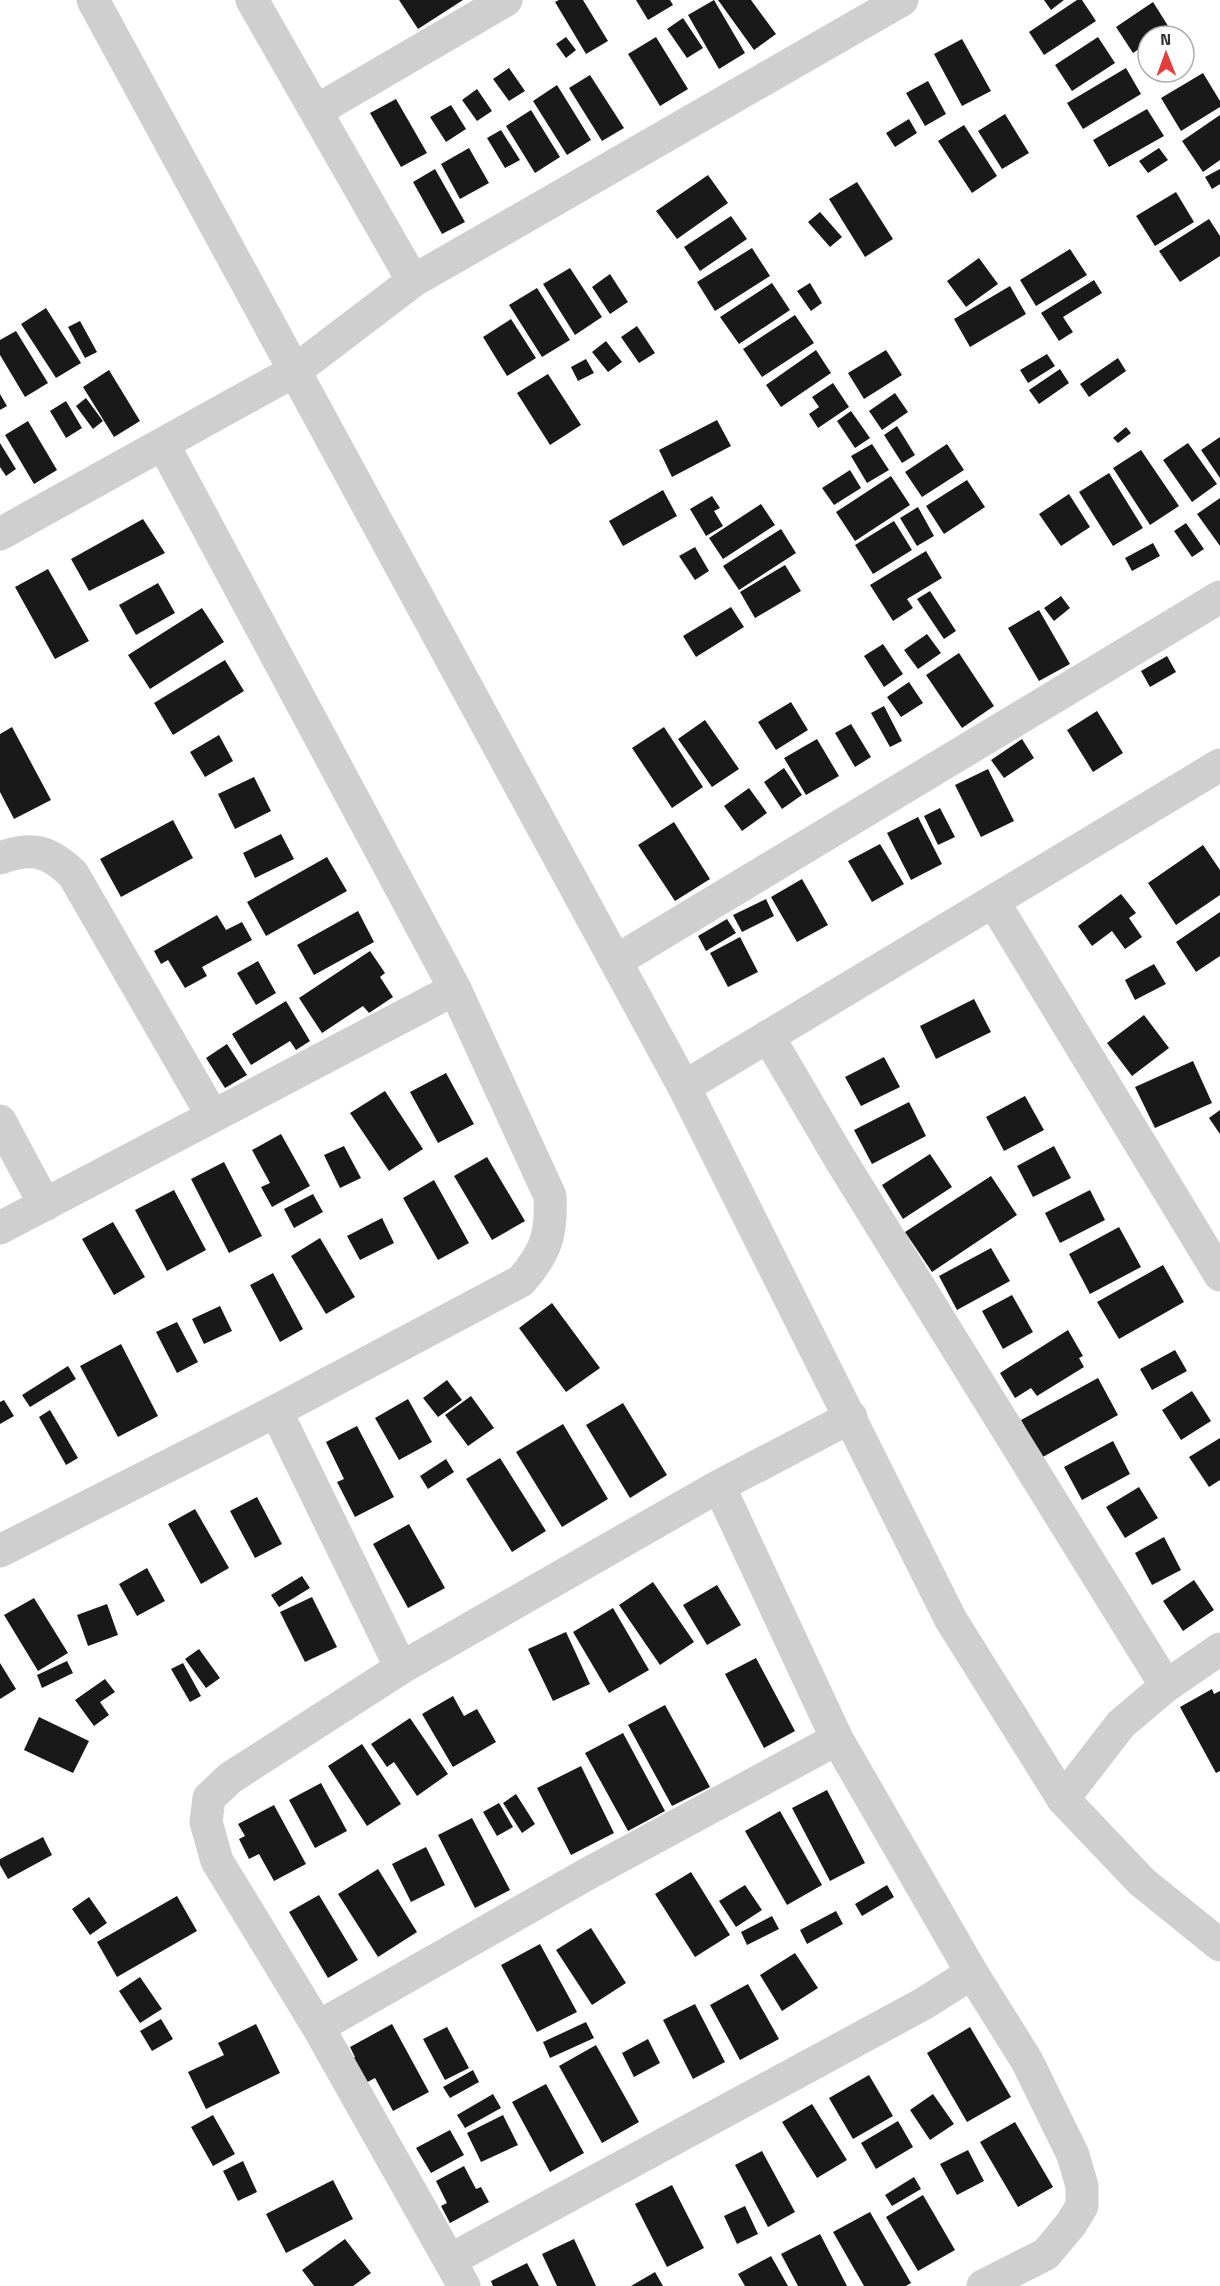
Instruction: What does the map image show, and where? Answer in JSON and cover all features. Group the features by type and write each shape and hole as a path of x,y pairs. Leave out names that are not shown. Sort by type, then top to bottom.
{"street":[{"path":"93,0 684,1087 951,1620 1063,1799 1142,1882 1220,1945"},
{"path":"252,0 413,281"},
{"path":"316,111 506,0"},
{"path":"0,534 296,370 413,281 902,0"},
{"path":"0,1551 276,1411 521,1281 539,1260 548,1239 551,1215 549,1196 455,989 163,444"},
{"path":"616,961 1220,597"},
{"path":"684,1087 1220,765"},
{"path":"0,858 11,854 42,852 58,860 73,874 212,1115"},
{"path":"993,901 1220,1275"},
{"path":"0,1228 455,989"},
{"path":"768,1036 840,1159 1166,1686"},
{"path":"0,1121 45,1204"},
{"path":"276,1411 401,1668"},
{"path":"851,1417 719,1486 401,1668 230,1778 209,1798 206,1821 217,1861 318,2027 457,2273 923,2004 972,1973"},
{"path":"719,1486 837,1739 972,1973 1027,2061 1073,2155 1082,2186 1082,2206 1071,2224 1046,2254 983,2286"},
{"path":"1063,1799 1121,1724 1166,1686 1220,1649"},
{"path":"318,2027 589,1873 837,1739"}],"building":[{"path":"399,0 463,0 418,29"},
{"path":"583,0 608,41 586,54 555,2"},
{"path":"636,0 670,0 673,5 648,20"},
{"path":"714,0 745,53 719,69 688,15"},
{"path":"718,0 751,0 776,34 754,50"},
{"path":"1044,0 1064,0 1051,10"},
{"path":"1077,0 1082,0 1096,21 1044,55 1029,32"},
{"path":"1153,2 1167,24 1136,24 1136,51 1133,53 1116,27"},
{"path":"683,18 703,48 687,58 667,29"},
{"path":"566,37 576,50 566,58 556,44"},
{"path":"656,37 688,89 660,106 628,54"},
{"path":"1098,37 1115,63 1072,91 1055,65"},
{"path":"962,39 991,91 962,106 934,54"},
{"path":"509,68 525,91 509,101 493,79"},
{"path":"1126,68 1141,94 1083,129 1067,103"},
{"path":"1203,73 1220,101 1220,107 1181,131 1161,98 1185,84 1196,84 1196,77"},
{"path":"590,75 624,128 602,141 569,88"},
{"path":"928,81 946,114 925,126 906,93"},
{"path":"557,85 591,140 567,155 533,101"},
{"path":"477,89 492,111 477,121 462,100"},
{"path":"396,99 427,153 401,167 370,113"},
{"path":"451,105 466,129 446,142 430,117"},
{"path":"1147,109 1164,136 1109,167 1093,140"},
{"path":"531,110 560,157 535,173 506,126"},
{"path":"1005,114 1029,153 1002,169 978,131"},
{"path":"1220,115 1220,160 1203,172 1182,141"},
{"path":"909,119 917,133 895,147 886,133"},
{"path":"964,125 997,176 972,193 938,141"},
{"path":"501,130 520,160 505,168 487,138"},
{"path":"469,148 489,183 460,199 441,164"},
{"path":"1159,148 1168,160 1148,173 1139,161"},
{"path":"435,169 465,222 442,234 413,182"},
{"path":"1220,169 1220,184 1212,189 1205,177"},
{"path":"708,175 728,203 677,239 656,211"},
{"path":"857,182 893,239 865,257 829,199"},
{"path":"1176,192 1194,222 1155,246 1136,216"},
{"path":"820,212 842,237 830,247 808,222"},
{"path":"731,216 747,239 700,271 684,247"},
{"path":"1209,219 1220,236 1220,256 1180,282 1159,251"},
{"path":"752,248 770,276 715,311 697,282"},
{"path":"1070,249 1087,275 1036,306 1020,280"},
{"path":"979,258 998,284 966,307 947,281"},
{"path":"570,268 602,317 575,335 543,284"},
{"path":"610,274 628,302 610,314 592,287"},
{"path":"1094,280 1102,293 1063,317 1073,332 1059,341 1041,313"},
{"path":"772,283 790,310 739,344 720,317"},
{"path":"810,283 822,303 811,311 797,291"},
{"path":"1010,286 1026,314 970,347 954,319"},
{"path":"537,288 570,340 542,357 509,305"},
{"path":"46,308 81,363 56,378 21,324"},
{"path":"795,315 814,343 762,377 743,349"},
{"path":"511,319 536,358 507,376 483,337"},
{"path":"80,321 97,352 85,358 68,327"},
{"path":"637,326 655,353 639,363 621,337"},
{"path":"16,331 48,383 25,397 0,355 0,340"},
{"path":"606,341 622,362 608,372 592,352"},
{"path":"816,350 831,373 781,407 766,385"},
{"path":"886,350 902,375 864,399 848,373"},
{"path":"1047,354 1055,366 1028,383 1020,370"},
{"path":"1118,358 1126,371 1089,397 1080,384"},
{"path":"586,359 594,373 578,381 571,367"},
{"path":"1060,369 1069,383 1039,404 1029,390"},
{"path":"109,370 140,421 114,437 83,387"},
{"path":"548,374 581,425 550,445 517,393"},
{"path":"833,383 849,407 818,428 809,414 819,407 812,397"},
{"path":"895,393 908,412 882,430 869,411"},
{"path":"0,394 7,406 0,410"},
{"path":"86,398 103,421 93,429 76,406"},
{"path":"66,401 82,428 66,438 50,411"},
{"path":"851,411 870,438 855,448 837,421"},
{"path":"717,420 731,446 672,477 659,450"},
{"path":"28,421 57,470 34,484 5,435"},
{"path":"897,426 915,455 902,463 884,435"},
{"path":"1126,427 1131,433 1118,443 1113,438"},
{"path":"1220,437 1220,478 1201,450"},
{"path":"0,443 16,469 6,476 0,467"},
{"path":"1188,443 1217,484 1192,502 1163,460"},
{"path":"872,444 889,470 867,483 851,456"},
{"path":"947,444 964,470 922,497 905,472"},
{"path":"1141,450 1179,506 1150,525 1113,468"},
{"path":"850,470 861,488 834,505 822,488"},
{"path":"1109,473 1143,528 1113,546 1079,492"},
{"path":"891,476 910,505 855,541 836,512"},
{"path":"967,480 985,507 944,534 926,506"},
{"path":"663,490 677,516 623,546 609,521"},
{"path":"1069,494 1090,527 1061,546 1039,514"},
{"path":"712,496 720,508 714,511 723,526 706,536 690,509"},
{"path":"1220,498 1220,546 1197,514"},
{"path":"761,504 775,525 723,559 709,538"},
{"path":"918,507 934,536 917,546 900,518"},
{"path":"143,519 165,553 89,591 71,559"},
{"path":"894,521 912,550 873,574 855,545"},
{"path":"1186,523 1204,549 1192,557 1174,531"},
{"path":"781,529 796,553 739,590 723,566"},
{"path":"1153,543 1160,556 1132,571 1125,558"},
{"path":"695,547 709,571 695,580 679,556"},
{"path":"926,551 942,578 907,599 913,608 893,621 870,585"},
{"path":"785,565 801,591 755,618 740,592"},
{"path":"48,569 89,641 55,659 15,587"},
{"path":"158,583 175,613 136,635 119,605"},
{"path":"930,591 956,631 944,639 917,599"},
{"path":"1061,596 1070,608 1054,621 1044,608"},
{"path":"731,607 744,627 696,657 683,636"},
{"path":"202,608 224,642 150,689 128,655"},
{"path":"1039,610 1070,664 1039,681 1008,628"},
{"path":"927,634 941,653 918,669 904,650"},
{"path":"883,644 903,674 884,687 864,656"},
{"path":"959,653 994,706 962,728 926,675"},
{"path":"1167,656 1176,672 1150,687 1141,671"},
{"path":"225,660 244,691 173,735 154,703"},
{"path":"909,682 923,703 901,717 887,697"},
{"path":"791,702 808,730 776,750 758,722"},
{"path":"884,706 902,741 890,747 871,713"},
{"path":"1097,711 1123,753 1093,772 1067,730"},
{"path":"705,720 739,769 712,787 678,739"},
{"path":"851,724 871,757 855,767 835,733"},
{"path":"12,727 51,800 14,819 0,792 0,734"},
{"path":"664,727 703,787 672,808 632,748"},
{"path":"219,735 233,761 205,777 190,752"},
{"path":"817,739 839,776 806,795 784,758"},
{"path":"1022,739 1034,758 1004,778 991,760"},
{"path":"784,768 802,795 782,809 764,782"},
{"path":"988,769 1014,821 981,837 955,785"},
{"path":"254,777 271,811 235,829 218,794"},
{"path":"749,788 767,813 742,831 724,806"},
{"path":"940,808 955,837 938,845 924,816"},
{"path":"918,817 942,864 911,880 887,833"},
{"path":"173,820 193,858 121,897 100,859"},
{"path":"674,822 710,879 675,901 638,845"},
{"path":"281,834 294,859 255,878 243,853"},
{"path":"880,844 904,884 872,902 848,861"},
{"path":"1203,845 1220,870 1220,895 1176,925 1148,883"},
{"path":"327,857 347,891 266,936 247,902"},
{"path":"802,879 828,925 797,942 771,897"},
{"path":"1121,894 1136,913 1129,918 1142,937 1125,949 1112,931 1092,946 1078,926"},
{"path":"766,899 774,916 742,932 733,915"},
{"path":"358,911 374,942 314,975 297,945"},
{"path":"1220,912 1220,956 1196,972 1176,942"},
{"path":"217,915 226,930 242,922 252,940 202,967 207,976 185,988 168,960 161,964 154,951"},
{"path":"727,919 736,933 706,951 698,936"},
{"path":"740,937 758,972 728,987 710,953"},
{"path":"370,951 385,973 380,977 393,997 369,1013 363,1006 322,1033 299,998"},
{"path":"258,961 276,993 256,1005 237,973"},
{"path":"1154,964 1166,984 1135,1000 1125,980"},
{"path":"974,999 991,1032 936,1059 920,1026"},
{"path":"286,1001 310,1041 296,1050 290,1041 251,1065 232,1034"},
{"path":"1144,1015 1169,1048 1132,1076 1107,1043"},
{"path":"227,1044 247,1075 225,1088 206,1058"},
{"path":"884,1057 900,1087 861,1106 845,1077"},
{"path":"1193,1061 1212,1103 1155,1128 1135,1087"},
{"path":"446,1073 474,1124 438,1143 410,1092"},
{"path":"385,1091 423,1149 389,1171 350,1113"},
{"path":"1025,1096 1044,1130 1004,1151 986,1117"},
{"path":"909,1102 926,1136 872,1164 854,1130"},
{"path":"1220,1110 1220,1134 1209,1118"},
{"path":"281,1134 310,1186 272,1207 261,1187 270,1183 252,1150"},
{"path":"344,1146 361,1178 340,1188 324,1155"},
{"path":"1054,1146 1071,1178 1033,1197 1017,1166"},
{"path":"930,1154 952,1187 903,1219 882,1185"},
{"path":"487,1157 525,1221 492,1240 454,1176"},
{"path":"224,1162 262,1236 229,1253 191,1179"},
{"path":"991,1176 1017,1215 932,1272 905,1232"},
{"path":"434,1180 469,1243 438,1260 403,1198"},
{"path":"174,1190 206,1250 167,1271 135,1210"},
{"path":"1090,1190 1105,1220 1060,1243 1045,1213"},
{"path":"313,1194 323,1212 294,1228 284,1209"},
{"path":"382,1218 394,1243 360,1260 347,1236"},
{"path":"113,1222 145,1277 114,1295 82,1239"},
{"path":"1119,1227 1141,1267 1090,1294 1069,1254"},
{"path":"320,1238 355,1297 326,1314 291,1256"},
{"path":"991,1248 1010,1281 957,1310 939,1276"},
{"path":"1163,1265 1184,1302 1119,1339 1097,1302"},
{"path":"273,1273 303,1329 280,1342 250,1285"},
{"path":"1012,1295 1033,1332 1003,1349 982,1311"},
{"path":"552,1303 600,1368 566,1392 519,1328"},
{"path":"220,1306 232,1331 204,1344 192,1319"},
{"path":"177,1322 198,1362 177,1373 156,1332"},
{"path":"1068,1330 1083,1356 1079,1358 1084,1367 1037,1396 1031,1388 1015,1398 1000,1373"},
{"path":"121,1344 158,1416 118,1437 80,1366"},
{"path":"1175,1350 1187,1371 1152,1390 1140,1369"},
{"path":"68,1366 76,1379 30,1407 22,1395"},
{"path":"1098,1378 1118,1415 1041,1458 1021,1420"},
{"path":"447,1380 462,1400 438,1417 423,1398"},
{"path":"1192,1391 1211,1421 1181,1440 1162,1410"},
{"path":"471,1396 494,1428 468,1446 445,1415"},
{"path":"408,1399 432,1442 399,1460 375,1418"},
{"path":"4,1400 14,1416 0,1424 0,1402"},
{"path":"623,1403 667,1475 630,1498 586,1425"},
{"path":"50,1410 78,1458 66,1465 39,1417"},
{"path":"563,1424 608,1499 562,1527 516,1452"},
{"path":"357,1426 394,1497 355,1517 337,1482 344,1479 326,1442"},
{"path":"1220,1438 1220,1480 1209,1487 1189,1457"},
{"path":"1113,1441 1130,1474 1082,1500 1064,1467"},
{"path":"500,1458 546,1531 512,1552 466,1479"},
{"path":"446,1459 454,1472 428,1489 420,1476"},
{"path":"1139,1487 1158,1518 1125,1538 1106,1507"},
{"path":"257,1497 282,1544 255,1558 230,1511"},
{"path":"195,1509 229,1568 201,1584 168,1524"},
{"path":"409,1524 445,1588 408,1608 373,1544"},
{"path":"1164,1537 1181,1570 1152,1585 1135,1553"},
{"path":"147,1568 165,1601 137,1616 119,1584"},
{"path":"302,1576 310,1588 279,1607 271,1595"},
{"path":"1194,1580 1214,1610 1183,1631 1163,1601"},
{"path":"653,1582 694,1642 660,1665 619,1605"},
{"path":"717,1585 741,1625 707,1645 683,1605"},
{"path":"312,1597 337,1647 305,1662 280,1612"},
{"path":"34,1598 68,1653 38,1671 4,1615"},
{"path":"107,1604 118,1635 88,1646 77,1615"},
{"path":"613,1608 649,1670 609,1693 573,1632"},
{"path":"566,1632 590,1684 553,1701 528,1649"},
{"path":"199,1649 220,1678 206,1688 185,1659"},
{"path":"756,1658 795,1731 764,1748 725,1674"},
{"path":"67,1661 73,1673 42,1688 37,1675"},
{"path":"0,1663 16,1689 0,1699"},
{"path":"183,1663 201,1696 190,1702 171,1669"},
{"path":"105,1679 115,1692 100,1702 109,1715 94,1726 75,1700"},
{"path":"1212,1689 1214,1694 1220,1691 1220,1771 1216,1773 1180,1707"},
{"path":"453,1696 464,1716 477,1709 496,1742 453,1767 422,1714"},
{"path":"665,1705 710,1787 672,1806 628,1725"},
{"path":"39,1717 89,1741 73,1773 24,1750"},
{"path":"410,1718 448,1774 417,1796 394,1762 387,1767 371,1744"},
{"path":"623,1733 665,1811 628,1831 585,1753"},
{"path":"362,1744 401,1804 367,1826 328,1766"},
{"path":"581,1766 614,1833 571,1855 537,1788"},
{"path":"321,1783 347,1831 315,1848 289,1800"},
{"path":"827,1790 865,1863 830,1881 792,1808"},
{"path":"516,1794 535,1824 522,1833 503,1803"},
{"path":"499,1803 513,1827 497,1836 483,1812"},
{"path":"274,1805 306,1864 274,1881 259,1854 249,1859 239,1839 245,1836 238,1824"},
{"path":"780,1811 822,1885 787,1905 745,1831"},
{"path":"472,1818 510,1890 475,1908 438,1835"},
{"path":"43,1837 52,1855 8,1879 0,1865 0,1859"},
{"path":"426,1847 445,1885 411,1902 392,1864"},
{"path":"378,1869 417,1932 378,1957 338,1894"},
{"path":"691,1872 730,1935 695,1957 655,1894"},
{"path":"745,1885 762,1910 736,1927 719,1901"},
{"path":"887,1885 894,1897 862,1916 855,1904"},
{"path":"319,1895 358,1960 328,1978 289,1912"},
{"path":"177,1896 197,1931 117,1977 97,1942"},
{"path":"89,1897 107,1923 90,1935 72,1909"},
{"path":"836,1911 843,1924 807,1944 800,1930"},
{"path":"772,1916 779,1929 747,1945 741,1932"},
{"path":"591,1928 626,1983 592,2005 556,1950"},
{"path":"540,1944 577,2012 537,2032 501,1965"},
{"path":"795,1953 818,1988 782,2011 760,1975"},
{"path":"140,1977 162,2009 140,2023 119,1991"},
{"path":"748,1984 779,2039 740,2060 710,2005"},
{"path":"695,2004 725,2062 693,2079 663,2020"},
{"path":"161,2019 173,2039 152,2051 140,2031"},
{"path":"586,2022 594,2038 550,2058 543,2042"},
{"path":"256,2024 280,2073 206,2109 188,2072 224,2055 218,2043"},
{"path":"392,2024 429,2092 393,2111 375,2078 362,2085 348,2061 355,2057 350,2047"},
{"path":"447,2027 469,2068 445,2080 423,2039"},
{"path":"970,2027 1011,2097 967,2122 927,2053"},
{"path":"648,2039 660,2063 634,2077 622,2053"},
{"path":"596,2045 639,2122 602,2143 559,2066"},
{"path":"473,2070 479,2082 450,2098 443,2087"},
{"path":"869,2075 893,2116 853,2139 829,2098"},
{"path":"546,2084 584,2153 550,2172 512,2102"},
{"path":"493,2094 501,2108 465,2128 457,2115"},
{"path":"933,2094 954,2124 930,2140 910,2110"},
{"path":"812,2104 847,2160 817,2178 782,2122"},
{"path":"213,2115 235,2154 213,2166 191,2127"},
{"path":"503,2115 518,2145 481,2162 467,2133"},
{"path":"898,2121 913,2147 876,2169 861,2143"},
{"path":"1015,2122 1053,2187 1018,2207 980,2142"},
{"path":"450,2130 464,2155 431,2173 416,2148"},
{"path":"968,2150 984,2181 957,2195 940,2164"},
{"path":"762,2151 795,2212 768,2227 735,2165"},
{"path":"243,2161 257,2192 238,2201 223,2171"},
{"path":"464,2166 476,2189 481,2187 489,2202 450,2223 441,2206 447,2203 436,2181"},
{"path":"914,2177 921,2189 892,2206 885,2195"},
{"path":"333,2180 353,2219 286,2253 266,2214"},
{"path":"672,2185 704,2248 667,2267 635,2204"},
{"path":"923,2195 955,2250 918,2271 886,2217"},
{"path":"745,2206 758,2234 737,2244 724,2216"},
{"path":"870,2212 911,2283 906,2286 864,2286 833,2232"},
{"path":"820,2234 847,2286 798,2286 781,2254"},
{"path":"345,2239 371,2273 353,2286 314,2286 302,2270"},
{"path":"574,2239 596,2286 557,2286 542,2254"},
{"path":"771,2256 788,2286 745,2286 738,2274"},
{"path":"527,2263 539,2286 493,2286 491,2281"},
{"path":"655,2272 663,2286 631,2286"}]}
